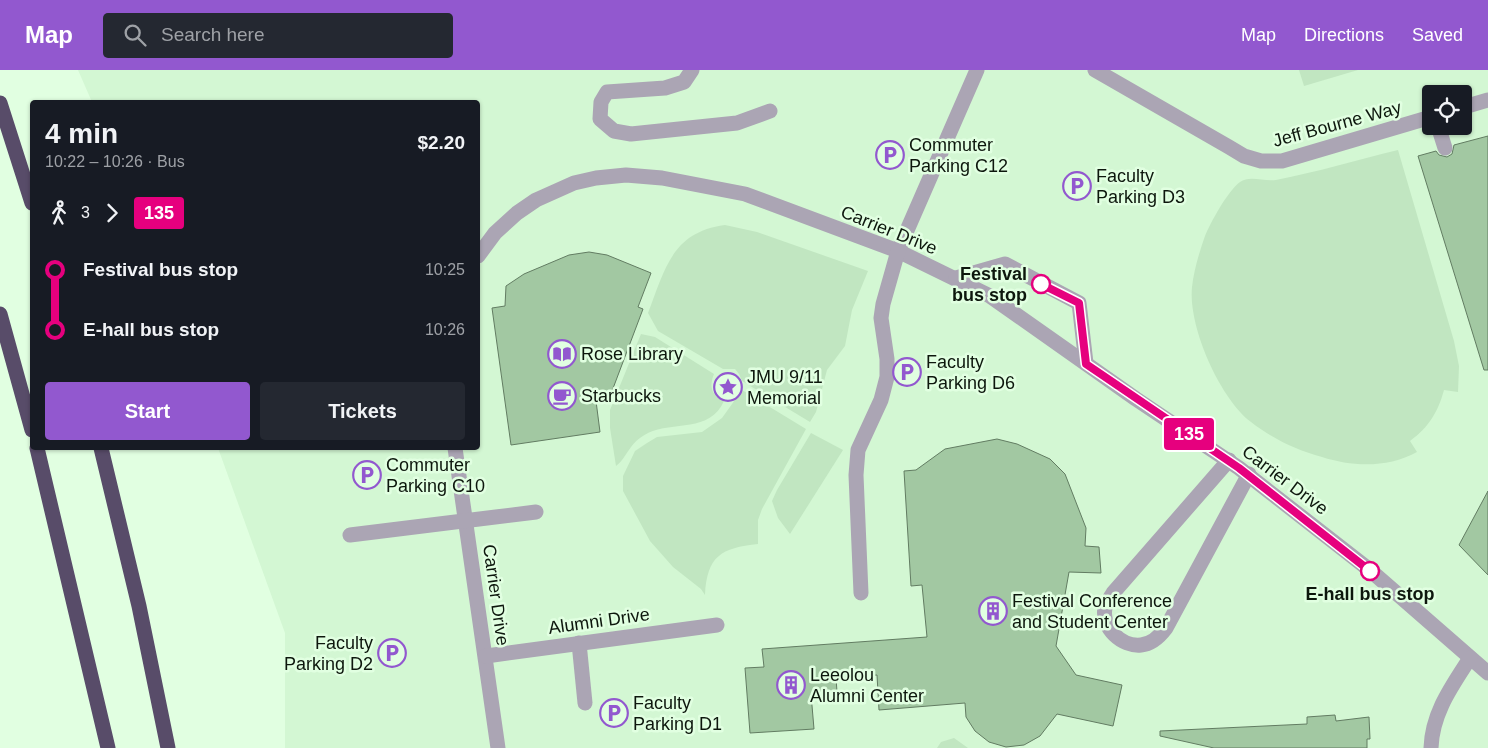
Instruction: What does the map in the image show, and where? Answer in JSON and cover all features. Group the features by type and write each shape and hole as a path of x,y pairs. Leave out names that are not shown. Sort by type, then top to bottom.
{"highway":[{"path":"0,103 30,197"},
{"path":"0,314 30,423"},
{"path":"37,450 108,748"},
{"path":"101,450 139,606 168,748"}],"street":[{"path":"692,70 684,82 665,88 607,92 601,102 600,120 614,131 631,134 737,123 770,111"},
{"path":"861,592 856,476 858,450 881,400 887,377 882,311 898,251 977,70"},
{"name":"Jeff Bourne Way","path":"1095,70 1244,156 1270,162 1289,159 1422,120"},
{"path":"1472,105 1488,100"},
{"path":"1441,135 1445,148"},
{"name":"Carrier Drive","path":"480,253 496,232 517,213 536,200 574,183 596,178 626,175 662,178 745,194 898,251 990,296 1086,364 1249,474 1370,571 1488,673"},
{"path":"956,278 1005,264 1079,303 1086,364"},
{"name":"Carrier Drive","path":"455,450 498,748"},
{"path":"1229,460 1112,593 1105,608 1107,624 1115,637 1127,643 1142,645 1158,638 1166,628 1249,474"},
{"path":"350,535 536,512"},
{"name":"Alumni Drive","path":"486,656 717,624"},
{"path":"579,643 585,703"},
{"path":"1431,748 1436,717 1470,658"}],"shaded area":[{"path":"78,70 1488,70 1488,748 285,748 285,633 219,450 480,450 480,100 91,100"},
{"path":"1299,70 1358,70 1304,86"},
{"path":"1398,150 1454,341 1459,366 1458,392 1444,390 1432,419 1410,441 1417,452 1394,461 1382,463 1346,463 1312,454 1285,443 1259,428 1239,411 1228,396 1208,360 1195,322 1192,287 1195,268 1205,236 1215,215 1240,182 1248,179 1276,180"},
{"path":"725,225 757,232 868,271 852,310 845,346 827,370 816,412 810,422 742,381 735,369 723,369 658,331 648,313 666,268 682,244 707,229"},
{"path":"641,334 655,337 714,374 712,390 716,396 724,401 718,411 710,418 700,422 658,429 641,437 632,445 616,466 610,428 610,410"},
{"path":"742,390 806,429 762,509 758,520 758,544 734,548 718,556 709,571 705,595 701,589 673,567 650,541 623,491 623,476 635,451 657,437 702,432 722,418"},
{"path":"811,433 843,450 790,534 778,518 772,501"},
{"path":"954,738 968,748 937,748 941,742"}],"building":[{"path":"1488,136 1488,370 1484,370 1418,156 1436,151 1439,155 1447,157 1452,154 1454,145"},
{"name":"Rose Library","path":"589,252 607,255 651,273 638,307 643,309 609,399 596,401 600,432 511,445 492,308 505,306 506,286 524,274 569,255"},
{"name":"Festival Conference and Student Center","path":"997,439 1017,444 1050,459 1065,474 1086,528 1085,546 1099,547 1101,573 1069,572 1056,646 1076,675 1122,685 1113,726 1057,714 1040,736 1024,745 1006,747 989,742 975,731 966,717 965,703 879,710 877,675 836,678 837,692 811,694 814,729 750,733 745,668 764,667 762,649 927,637 922,585 911,586 904,471 916,470 945,449"},
{"path":"1488,491 1488,575 1459,545"},
{"path":"1335,715 1336,721 1369,717 1370,739 1367,739 1367,748 1214,748 1160,736 1160,731 1307,724 1307,717"}],"bus line":[{"name":"135","path":"1041,284 1079,303 1086,364 1249,474 1370,571"}],"place":[{"name":"Commuter Parking C12","path":"890,155"},
{"name":"Faculty Parking D3","path":"1077,186"},
{"name":"Festival bus stop","path":"1041,284"},
{"name":"Rose Library","path":"562,354"},
{"name":"Faculty Parking D6","path":"907,372"},
{"name":"JMU 9/11 Memorial","path":"728,387"},
{"name":"Starbucks","path":"562,396"},
{"name":"Commuter Parking C10","path":"367,475"},
{"name":"E-hall bus stop","path":"1370,571"},
{"name":"Festival Conference and Student Center","path":"993,611"},
{"name":"Faculty Parking D2","path":"392,653"},
{"name":"Leeolou Alumni Center","path":"791,685"},
{"name":"Faculty Parking D1","path":"614,713"}]}
